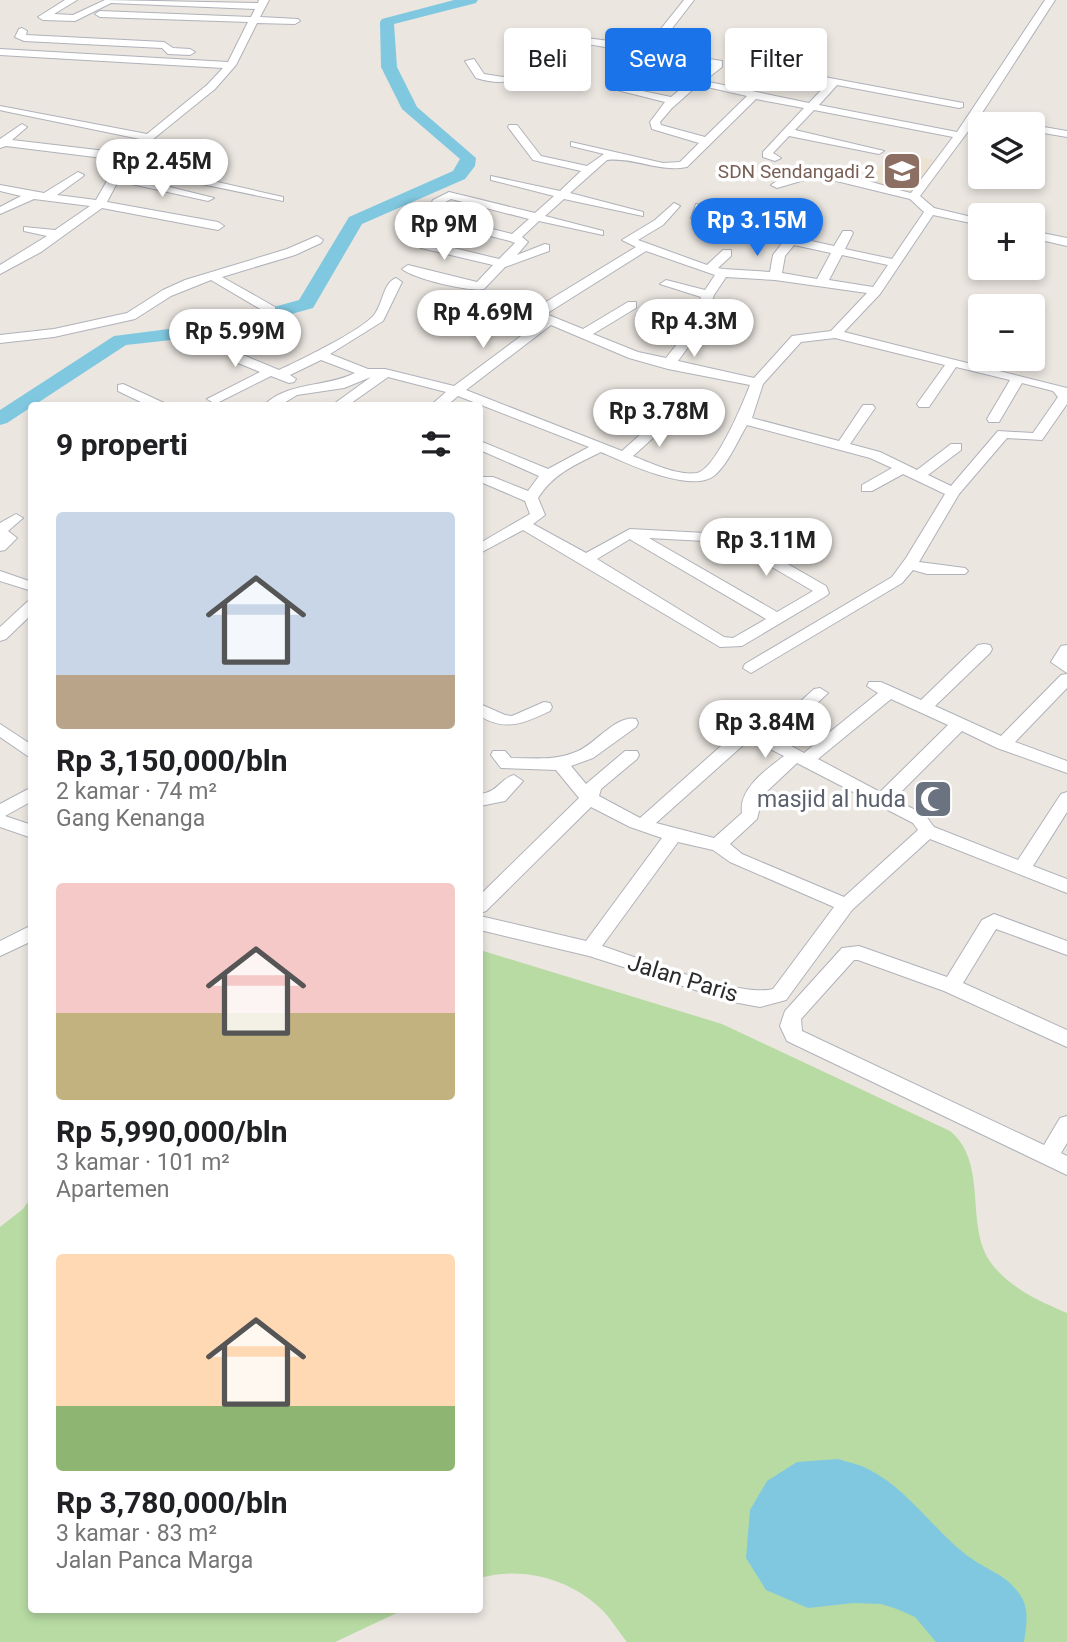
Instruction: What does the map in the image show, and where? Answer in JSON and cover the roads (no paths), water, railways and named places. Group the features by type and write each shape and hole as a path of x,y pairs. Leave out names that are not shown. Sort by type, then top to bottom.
{"street":[{"path":"0,270 100,204 123,161 148,137 211,88 231,65 263,3 110,0 75,18 43,17 72,0"},
{"path":"470,61 480,75 505,81 513,77 536,51 549,44 567,41 648,46 656,42 689,0"},
{"path":"977,112 1050,0"},
{"path":"100,14 295,21"},
{"path":"22,31 20,37 24,38 164,45 171,51 239,54"},
{"path":"0,51 231,65"},
{"path":"654,52 718,64 697,82 635,68 633,67 654,52"},
{"path":"827,81 959,105"},
{"path":"775,158 767,155 768,152 834,82"},
{"path":"711,85 958,135"},
{"path":"628,91 674,101"},
{"path":"686,91 655,122 658,129 706,141"},
{"path":"575,144 607,151 613,155 676,167 687,162 754,95"},
{"path":"4,108 148,137"},
{"path":"914,197 968,124"},
{"path":"1,143 22,127"},
{"path":"513,127 537,158 590,170"},
{"path":"1045,130 1067,134"},
{"path":"788,132 879,151"},
{"path":"1,143 123,161 259,199 279,199"},
{"path":"408,269 475,287 480,286 503,264 535,218 604,157 613,155"},
{"path":"46,197 78,174"},
{"path":"777,185 810,175 824,175 914,197 930,211 968,219"},
{"path":"114,177 208,198"},
{"path":"495,178 639,214"},
{"path":"0,188 218,226"},
{"path":"0,211 32,195"},
{"path":"430,217 550,249 503,264 421,243 420,240 430,217 437,202 449,195 599,233"},
{"path":"674,206 669,215 654,228 628,240 681,261 716,271 775,276 876,291"},
{"path":"700,206 697,218 701,221 895,263"},
{"path":"835,334 876,291 930,211"},
{"path":"28,229 57,234"},
{"path":"821,283 847,233"},
{"path":"1045,237 1067,242"},
{"path":"0,339 54,333 118,320 139,312 167,293 291,252 317,240"},
{"path":"775,276 779,255 791,241"},
{"path":"645,247 540,311 540,316 634,355 668,365 757,383"},
{"path":"681,261 694,250"},
{"path":"668,365 694,333 716,271 727,253"},
{"path":"212,276 271,310"},
{"path":"214,399 320,355 379,318 396,282"},
{"path":"666,284 708,295"},
{"path":"582,335 632,305"},
{"path":"443,402 549,321"},
{"path":"320,355 366,373 385,373 456,393 525,416 624,457 692,477 710,472 744,420 757,383 797,339 835,334 1063,391 1065,397 1038,436 1003,434 988,456 953,492 911,564 897,580 751,668"},
{"path":"238,358 309,388"},
{"path":"924,404 952,364"},
{"path":"277,402 293,392 344,384 366,373"},
{"path":"344,402 385,373"},
{"path":"994,419 1018,378"},
{"path":"123,388 151,402"},
{"path":"843,445 868,408"},
{"path":"624,457 648,435 659,414"},
{"path":"744,420 843,445 904,467 953,492"},
{"path":"483,446 549,475"},
{"path":"531,498 540,483 549,475 600,447"},
{"path":"920,474 956,447"},
{"path":"867,488 904,467"},
{"path":"483,547 538,515 531,498 488,480"},
{"path":"0,547 10,538 0,531 16,517"},
{"path":"523,524 586,559 720,642 736,643 821,593 818,586 741,543 724,538 630,533 586,559"},
{"path":"630,533 776,618"},
{"path":"669,554 699,537"},
{"path":"911,564 927,569 960,571"},
{"path":"0,576 28,586"},
{"path":"0,636 26,621"},
{"path":"925,706 984,649"},
{"path":"1067,650 1059,662 1067,668"},
{"path":"1003,744 1064,687"},
{"path":"718,845 751,816 749,800 769,777 801,758 883,689 1003,744 1067,767"},
{"path":"768,740 820,693"},
{"path":"483,711 500,722 509,723 544,707"},
{"path":"499,755 507,764 560,764 587,754 630,723"},
{"path":"883,799 961,724"},
{"path":"0,729 28,751"},
{"path":"644,824 748,733 768,740 883,799 919,819 928,831 1067,886"},
{"path":"483,903 589,799 593,786 631,755"},
{"path":"560,764 589,799 620,816 673,836 718,845 736,858 846,905"},
{"path":"483,800 499,797 514,781"},
{"path":"0,812 28,795"},
{"path":"1023,867 1067,798"},
{"path":"0,821 28,831"},
{"name":"Jalan Paris","path":"483,924 590,949 733,995 760,1000 779,995 846,905 928,831"},
{"path":"590,949 673,836"},
{"path":"951,986 989,925 995,921 1067,948"},
{"path":"0,949 28,934"},
{"path":"1067,1039 951,986 868,955 849,953 792,1016 790,1026 794,1036 1058,1161 1067,1124"}],"water":[{"path":"838,1459 864,1467 884,1478 963,1552 1014,1587 1026,1610 1024,1642 936,1642 915,1617 881,1604 854,1603 808,1608 766,1590 746,1558 750,1510 767,1481 797,1462"}],"waterway":[{"path":"0,419 121,340 217,329 306,304 355,221 459,175 467,166 468,158 410,109 389,67 387,22 471,0"}],"place":[{"name":"SDN Sendangadi 2","path":"902,171"},
{"name":"masjid al huda","path":"933,799"}]}
